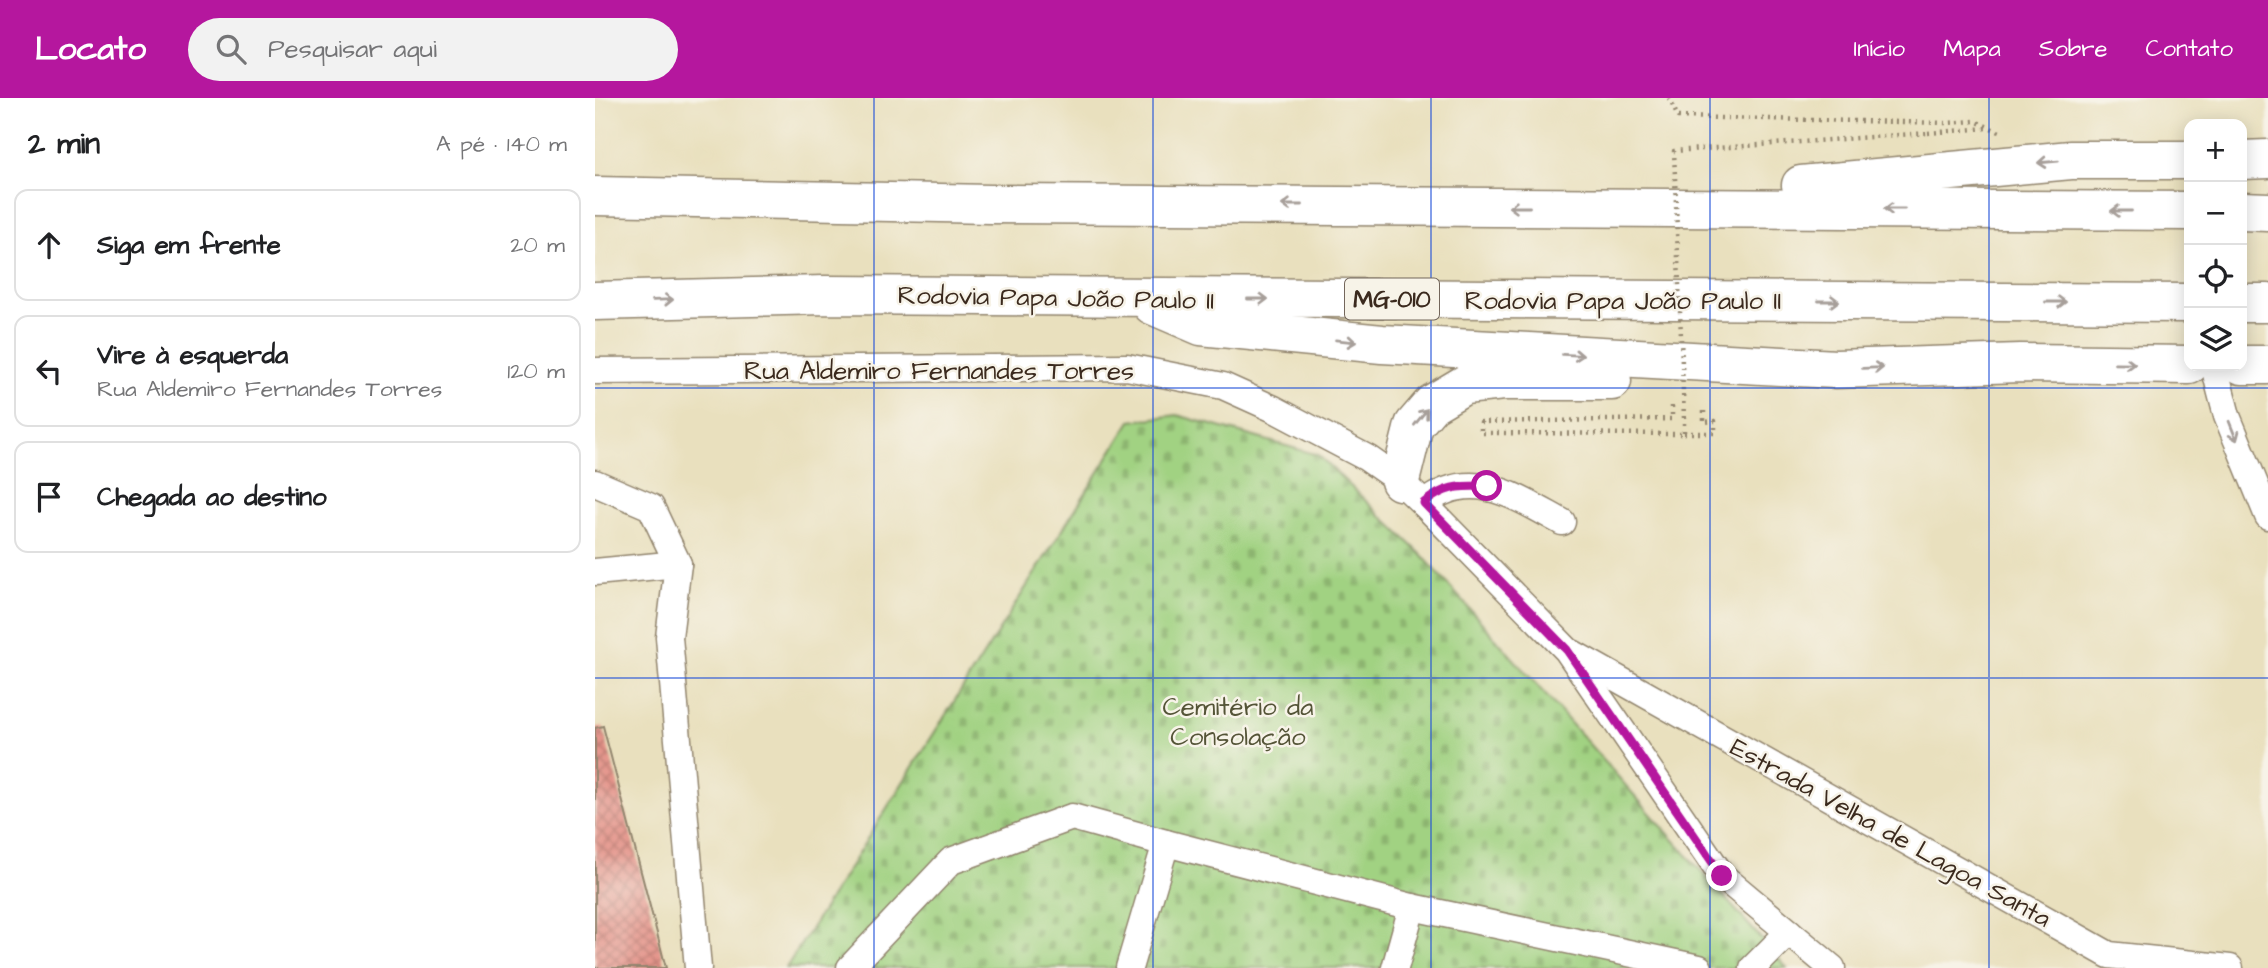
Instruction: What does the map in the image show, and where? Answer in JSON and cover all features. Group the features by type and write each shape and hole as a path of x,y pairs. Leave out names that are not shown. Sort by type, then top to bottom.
{"highway":[{"path":"2247,159 2268,159"},
{"path":"1575,207 1699,191 1844,183 2071,160 2184,160"},
{"path":"595,196 990,204 2184,211"},
{"path":"2247,211 2268,212"},
{"name":"Rodovia Papa João Paulo II","path":"595,302 825,295 2184,303"},
{"path":"1137,298 1201,326 1227,329 1382,344 1836,369"},
{"path":"2247,303 2268,303"},
{"path":"1412,492 1414,425 1431,404 1464,385 1504,381 1703,380 1836,369 2020,363 2184,365"},
{"path":"2247,365 2268,365"}],"street":[{"name":"Rua Aldemiro Fernandes Torres","path":"595,371 1127,367 1223,386 1274,409 1367,458 1412,492 1567,650 1722,876 1832,968"},
{"path":"2215,371 2227,416 2268,516"},
{"path":"595,483 651,507 678,564 669,637 698,968"},
{"path":"1412,492 1487,486 1516,497 1562,522"},
{"path":"595,572 678,564"},
{"name":"Estrada Velha de Lagoa Santa","path":"1567,650 2109,954 2230,968"},
{"path":"850,968 951,861 1072,817 1412,907 1699,968"},
{"path":"1129,968 1166,843"},
{"path":"1395,968 1412,907"},
{"path":"1752,968 1789,932"}],"path":[{"path":"1669,98 1678,117 1947,123 1975,121 2011,137"},
{"path":"1684,433 1674,151 1987,128"},
{"path":"1672,406 1672,419 1481,422 1481,433 1715,433 1715,421 1704,422 1704,406"}],"green space":[{"name":"Cemitério da Consolação","path":"1177,415 1318,455 1421,554 1787,968 786,968 1131,421"}],"building":[{"path":"603,726 666,968 595,968 595,728"}],"route":[{"path":"1487,486 1462,486 1439,491 1424,503 1567,650 1722,876"}]}
